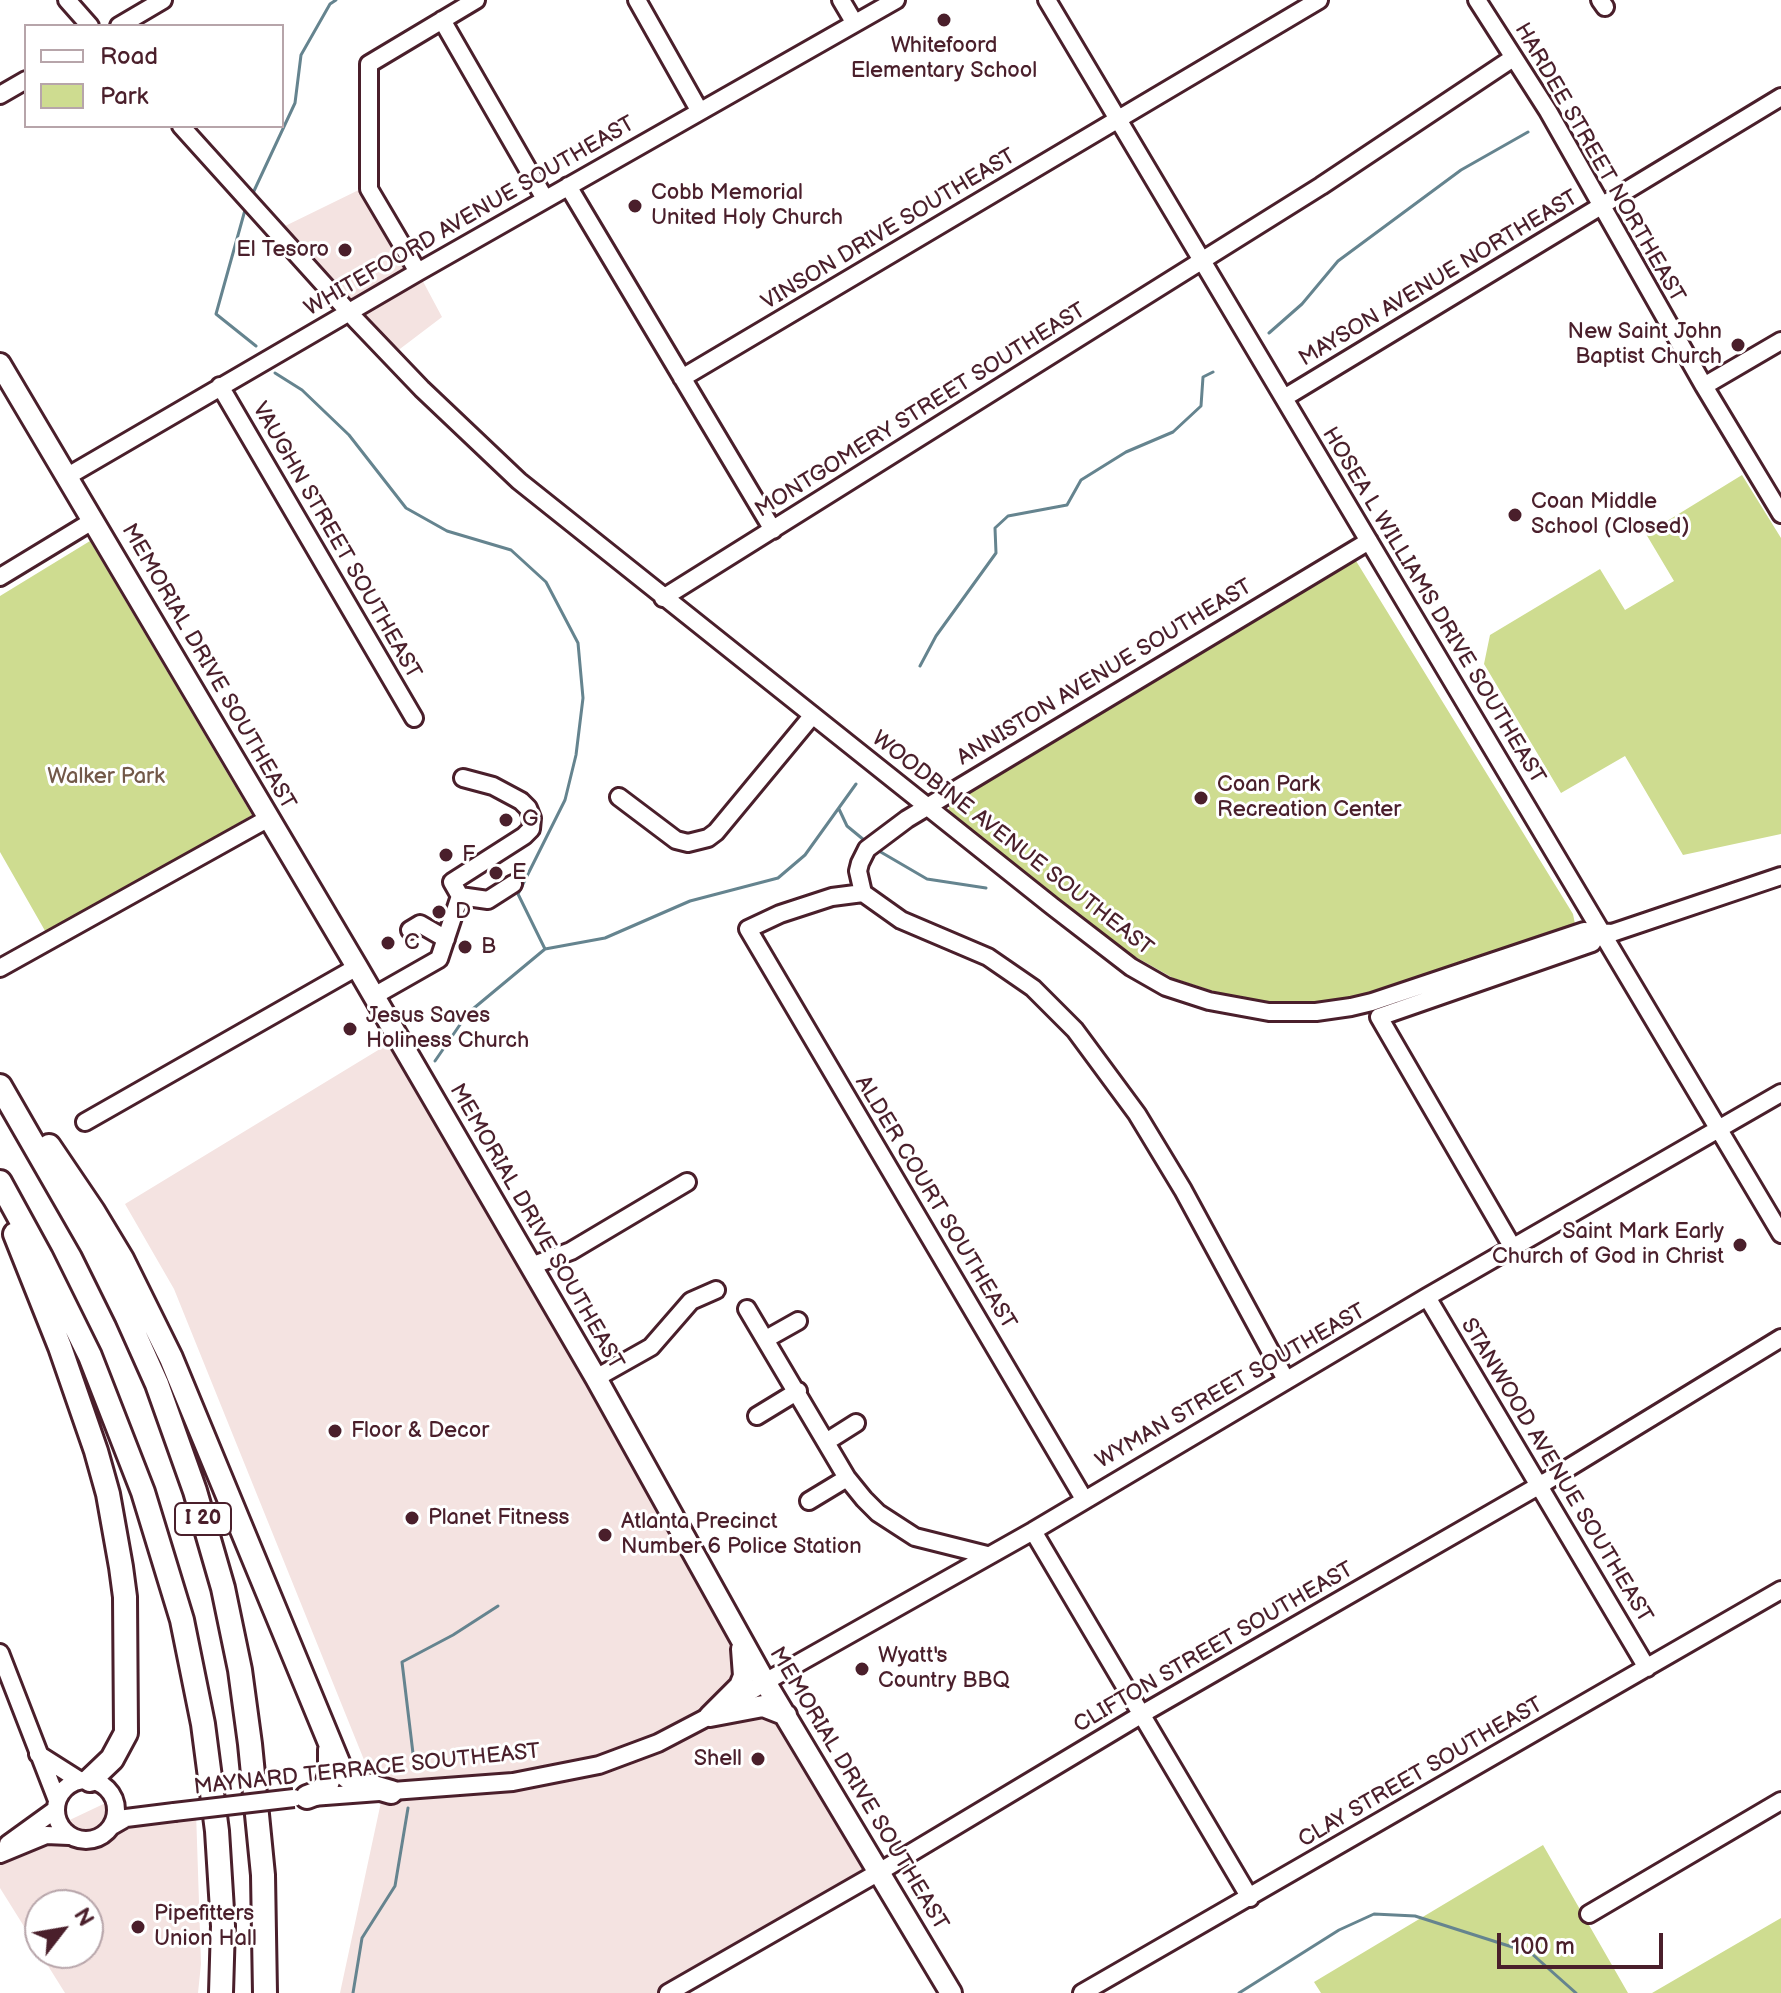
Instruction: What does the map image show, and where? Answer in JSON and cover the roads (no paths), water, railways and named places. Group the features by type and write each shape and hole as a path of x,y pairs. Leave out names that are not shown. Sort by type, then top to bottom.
{"highway":[{"path":"0,1074 93,1211 148,1310 225,1485 342,1772 353,1781 391,1792"},
{"name":"I 20","path":"0,1086 92,1246 127,1317 157,1384 195,1491 223,1588 244,1699 263,1875 265,1993"},
{"name":"I 20","path":"0,1182 96,1371 143,1492 182,1620 203,1724 217,1831 223,1926 221,1993"},
{"path":"0,1199 79,1399 108,1494 117,1536 125,1597 126,1733 112,1759 84,1780"},
{"path":"301,1798 320,1792 327,1784 331,1765 329,1743"}],"main road":[{"name":"MEMORIAL DRIVE SOUTHEAST","path":"0,364 374,996 596,1378 765,1682 951,1993"},
{"path":"710,1716 733,1696 744,1676 738,1634"},
{"path":"710,1716 763,1706 786,1715"}],"street":[{"path":"67,0 88,24"},
{"path":"122,24 163,0"},
{"path":"418,272 369,189 369,64 476,0"},
{"path":"637,0 699,110"},
{"path":"841,0 854,22"},
{"name":"WHITEFOORD AVENUE SOUTHEAST","path":"68,476 699,110 896,0"},
{"name":"HOSEA L WILLIAMS DRIVE SOUTHEAST","path":"1047,0 1781,1234"},
{"name":"VINSON DRIVE SOUTHEAST","path":"682,378 1319,0"},
{"name":"HARDEE STREET NORTHEAST","path":"1477,0 1548,111 1704,386 1776,496 1781,514"},
{"path":"442,20 545,199"},
{"name":"MONTGOMERY STREET SOUTHEAST","path":"663,598 1321,186 1513,58"},
{"path":"0,95 24,81"},
{"name":"MAYSON AVENUE NORTHEAST","path":"1284,398 1781,97"},
{"name":"WOODBINE AVENUE SOUTHEAST","path":"183,128 422,389 519,481 1052,906 1131,967 1166,987 1209,1001 1269,1012 1316,1012 1361,1005 1584,931 1612,933 1781,876"},
{"path":"568,186 773,530"},
{"path":"1704,386 1781,341"},
{"name":"VAUGHN STREET SOUTHEAST","path":"220,386 414,718"},
{"path":"0,577 94,520"},
{"name":"ANNISTON AVENUE SOUTHEAST","path":"863,893 858,871 867,849 928,805 1369,541"},
{"path":"619,797 676,840 688,843 708,838 812,716"},
{"path":"374,996 439,959 460,896 452,882 531,829 532,818 521,801 493,786 463,778"},
{"path":"0,968 269,818"},
{"path":"460,896 488,900 513,884"},
{"path":"863,893 901,920 988,957 1013,973 1055,1008 1075,1030 1122,1092 1166,1159 1286,1380"},
{"name":"ALDER COURT SOUTHEAST","path":"863,893 819,901 748,929 1084,1499"},
{"path":"410,930 420,924 446,939"},
{"path":"1513,1248 1379,1017 1592,943 1600,930"},
{"path":"85,1122 357,967"},
{"name":"WYMAN STREET SOUTHEAST","path":"765,1682 1033,1531 1427,1297 1781,1093"},
{"path":"531,1266 571,1251 687,1182"},
{"path":"596,1378 651,1347 691,1301 716,1290"},
{"name":"STANWOOD AVENUE SOUTHEAST","path":"1427,1297 1647,1668"},
{"path":"747,1309 847,1478 878,1513 915,1537 987,1555"},
{"path":"766,1339 798,1321"},
{"name":"CLIFTON STREET SOUTHEAST","path":"668,1993 879,1872 1143,1713 1540,1485 1781,1338"},
{"path":"757,1416 798,1391"},
{"path":"826,1442 856,1423"},
{"path":"809,1501 847,1478"},
{"path":"1033,1531 1250,1898"},
{"name":"CLAY STREET SOUTHEAST","path":"1082,1993 1781,1590"},
{"path":"0,1653 18,1694 56,1805 57,1820 69,1836"},
{"name":"MAYNARD TERRACE SOUTHEAST","path":"112,1826 126,1818 145,1814 301,1798 513,1782 599,1765 658,1743 765,1682"},
{"path":"37,1753 84,1780 108,1789 127,1807 145,1814"},
{"path":"0,1853 56,1805 70,1784 84,1780"},
{"path":"0,1853 46,1835 88,1841 97,1839 112,1826 116,1817 113,1797"},
{"path":"1589,1914 1781,1801"}],"waterway":[{"path":"284,127 295,103 301,55 330,4 336,0"},
{"path":"253,193 283,128"},
{"path":"1269,333 1302,304 1338,261 1461,170 1528,132"},
{"path":"245,210 216,314 256,346"},
{"path":"920,666 936,636 996,553 995,528 1008,516 1067,505 1081,480 1126,452 1173,432 1201,406 1203,377 1213,372"},
{"path":"275,373 302,390 349,435 406,508 447,531 511,550 546,582 578,643 583,698 576,755 565,800 518,894 545,949"},
{"path":"435,1061 468,1013 545,949 605,938 690,901 778,878 805,855 856,784"},
{"path":"839,809 847,826 864,840"},
{"path":"879,851 927,879 986,888"},
{"path":"415,1770 402,1662 498,1606"},
{"path":"353,1993 362,1938 395,1886 408,1808"},
{"path":"1239,1993 1339,1930 1374,1914 1415,1916 1531,1953 1576,1993"}],"place":[{"name":"Whitefoord Elementary School","path":"944,20"},
{"name":"Cobb Memorial United Holy Church","path":"635,206"},
{"name":"El Tesoro","path":"345,250"},
{"name":"New Saint John Baptist Church","path":"1738,345"},
{"name":"Coan Middle School (Closed)","path":"1515,515"},
{"name":"Coan Park Recreation Center","path":"1201,798"},
{"name":"G","path":"506,820"},
{"name":"F","path":"446,855"},
{"name":"E","path":"496,873"},
{"name":"D","path":"439,912"},
{"name":"C","path":"388,943"},
{"name":"B","path":"465,947"},
{"name":"Jesus Saves Holiness Church","path":"350,1029"},
{"name":"Saint Mark Early Church of God in Christ","path":"1740,1245"},
{"name":"Floor & Decor","path":"335,1431"},
{"name":"Planet Fitness","path":"412,1518"},
{"name":"Atlanta Precinct Number 6 Police Station","path":"605,1535"},
{"name":"Wyatt's Country BBQ","path":"862,1669"},
{"name":"Shell","path":"758,1759"},
{"name":"Pipefitters Union Hall","path":"138,1927"}],"park label":[{"name":"Walker Park","path":"106,777"}]}
